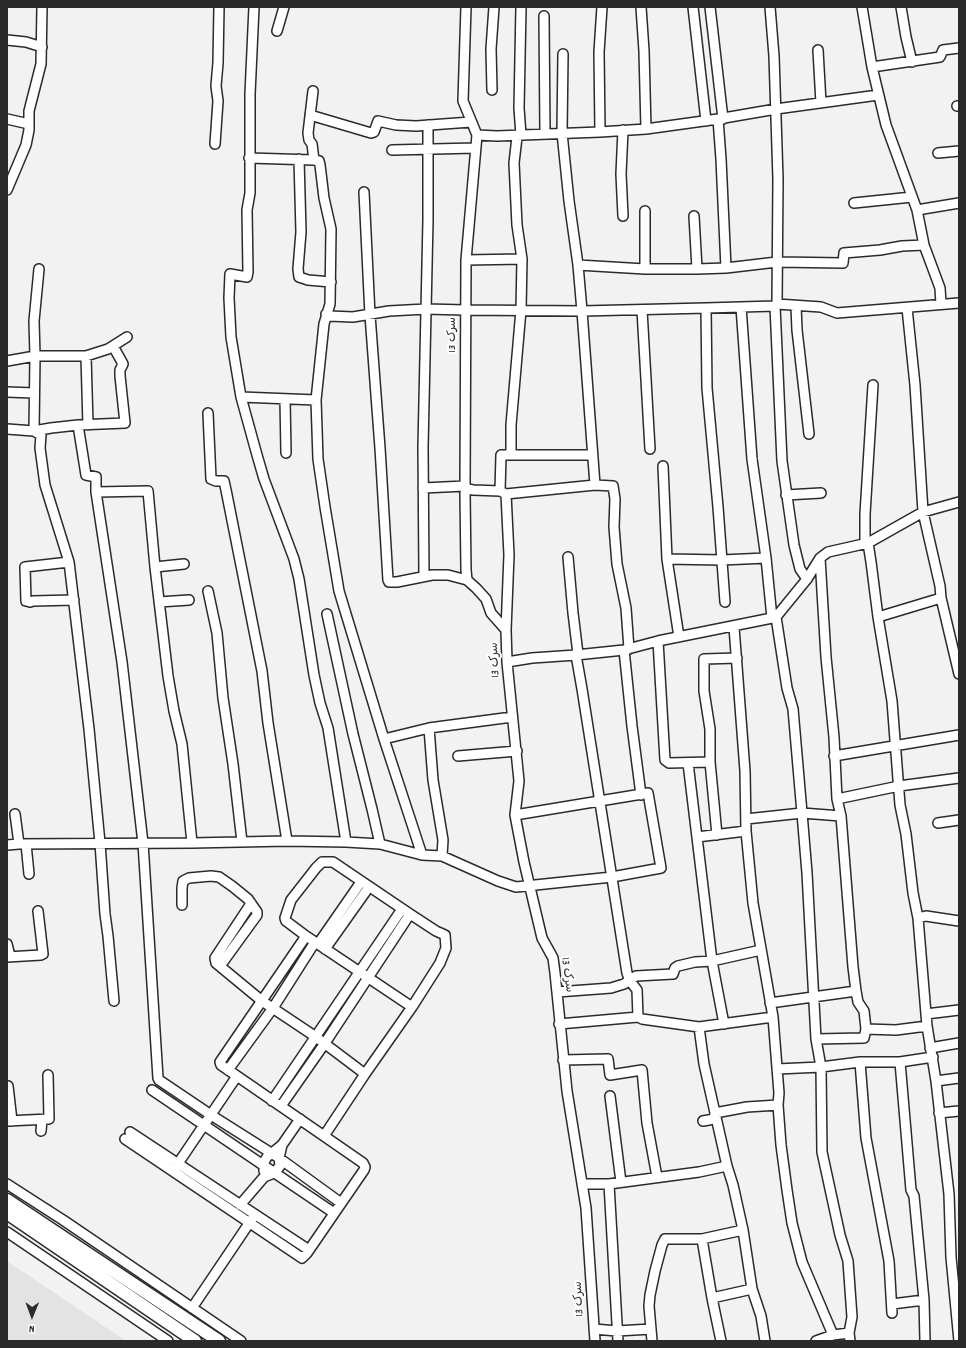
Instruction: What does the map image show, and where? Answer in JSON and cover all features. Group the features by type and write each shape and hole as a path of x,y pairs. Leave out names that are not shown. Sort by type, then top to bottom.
{"main road":[{"path":"7,1200 135,1284 218,1341"},
{"path":"7,1213 192,1338"}],"street":[{"path":"7,190 12,167 26,144 30,111 41,64 42,7"},
{"path":"215,144 218,101 216,86 219,7"},
{"path":"254,7 250,94 250,193 247,210 248,272 247,277 230,274 229,298 231,336 241,397 264,479 294,558 299,579 314,675 320,703 328,728 346,842"},
{"path":"278,31 284,7"},
{"name":"سرک 13","path":"466,7 463,101 476,135 466,260 465,310 467,488 465,493 467,580"},
{"path":"492,90 491,49 494,7"},
{"path":"521,7 519,108 521,135"},
{"path":"600,132 599,52 602,7"},
{"path":"641,7 646,129"},
{"path":"692,7 706,121"},
{"path":"710,7 720,119 726,268"},
{"path":"770,7 774,56 778,179 776,305 782,461 794,545 800,569 806,579"},
{"path":"862,7 878,95 886,125 917,210 924,245 940,288 941,304"},
{"path":"901,7 912,62"},
{"path":"544,16 545,134"},
{"path":"7,40 26,42 42,47"},
{"path":"872,67 940,57 943,50 959,48"},
{"path":"818,50 821,103"},
{"path":"563,54 562,133 569,201 578,265 589,386 595,485"},
{"path":"313,91 308,133 309,140 312,144 314,160"},
{"path":"476,135 521,135 646,129 878,95"},
{"path":"310,115 371,133 374,132 378,121 396,125 428,125 471,122"},
{"path":"7,119 29,124"},
{"path":"424,576 423,488 428,220 428,125"},
{"path":"623,130 621,174 623,216"},
{"path":"521,135 517,137 514,163 517,225 522,259 521,310 511,424 511,454 592,455"},
{"path":"392,150 474,148"},
{"path":"938,153 959,151"},
{"path":"249,158 314,160 319,161 320,165 330,229 331,282 330,304 324,324 316,400 318,459 338,591 384,739 422,854"},
{"path":"299,159 301,232 298,277 308,280 331,282"},
{"path":"364,192 370,315 388,580 389,582 397,582 424,576 448,575 467,580 486,599 491,614 506,630"},
{"path":"854,203 912,197"},
{"path":"917,210 959,203"},
{"path":"645,211 645,269"},
{"path":"694,216 697,270"},
{"path":"578,265 697,270 777,262 843,264 844,253 924,245"},
{"path":"466,260 522,259"},
{"path":"34,431 34,321 40,269"},
{"path":"326,314 329,316 354,317 389,311 426,309 582,311 776,305 822,307 837,313 959,303"},
{"path":"796,306 797,330 809,434"},
{"path":"740,307 752,459 774,618 793,709 807,873 816,1039 821,1067 822,1152 840,1235 848,1261 852,1316 850,1337 833,1335 816,1341"},
{"path":"706,308 707,388 725,602"},
{"path":"907,308 916,385 923,512 959,674"},
{"path":"642,310 650,449"},
{"path":"7,361 35,356 86,356 108,349 127,337"},
{"path":"7,429 34,431 78,425 125,423 120,376 120,370 123,364 113,346"},
{"path":"86,356 88,425"},
{"path":"873,385 865,514 865,539 868,543 878,617 892,701 900,804 906,834 913,893 918,918 927,1026 930,1048 933,1057 949,1194 951,1257 959,1341"},
{"path":"7,392 34,393"},
{"path":"241,397 316,400"},
{"path":"285,399 286,453"},
{"path":"208,413 211,479 216,481 224,481 226,490 262,671 268,723 287,841"},
{"path":"78,425 86,475 96,477 96,492 122,662 143,843 158,1078 211,1115 275,1156 341,1203"},
{"path":"34,431 41,435 40,448 45,485 69,562 89,729 100,844 104,914 108,936 114,1001"},
{"name":"سرک 13","path":"511,454 500,455 509,555 506,630 507,662 519,781 516,815 524,862 542,938 553,958 566,1091 586,1208 595,1341"},
{"path":"663,466 667,559 679,637"},
{"path":"423,488 467,488 503,492 595,485 613,486 615,499 614,527 617,564 626,608 632,726 641,795"},
{"path":"96,492 148,491 155,567 168,676 182,744 192,843"},
{"path":"786,495 822,493"},
{"path":"507,662 532,658 577,655 627,649 658,641 774,618 806,579 820,558 828,552 868,543 923,512 959,502"},
{"path":"568,557 577,655 627,973 630,981 637,990 638,1017"},
{"path":"667,559 722,560 766,558"},
{"path":"816,1039 864,1038 866,1029 864,1011 858,1002 856,991 841,816 837,799 834,737 826,657 820,558"},
{"path":"69,562 25,567 26,600 30,602 74,600"},
{"path":"155,567 184,564"},
{"path":"208,591 217,633 223,698 233,764 242,842"},
{"path":"878,617 941,598"},
{"path":"159,602 189,600"},
{"path":"327,614 353,734 380,844"},
{"path":"734,627 745,771 746,831 753,903 772,1017 779,1093 778,1105 787,1190 792,1223 802,1262 833,1335"},
{"path":"658,641 665,760 669,763 710,762"},
{"path":"717,835 710,762 710,729 704,692 704,659 737,658"},
{"path":"384,739 429,728 512,717"},
{"path":"429,728 433,780 443,840 442,856"},
{"path":"834,756 959,735"},
{"path":"458,756 516,751"},
{"path":"688,763 712,961 724,1024"},
{"path":"837,799 899,786 959,778"},
{"path":"7,846 23,844 287,841 380,844 422,854 442,856 498,881 516,887 612,877 661,868 648,793 516,815"},
{"path":"746,819 802,813 841,816"},
{"path":"15,814 29,874"},
{"path":"938,823 959,820"},
{"path":"697,837 746,831"},
{"path":"324,1136 412,1006 440,963 446,948 445,935 436,931 402,909 333,862 322,862 291,900 284,918 319,945 412,1006"},
{"path":"182,905 183,881 189,878 211,876 219,877 248,899 251,903 215,958 216,963 262,1001 325,1043 365,1074"},
{"path":"228,1070 319,945 361,882"},
{"path":"319,945 369,887"},
{"path":"272,1101 402,909"},
{"path":"7,944 9,956 43,954 38,911"},
{"path":"281,1106 369,978 410,914"},
{"path":"918,918 926,916 959,921"},
{"path":"128,1136 176,1168 249,1223 302,1258 364,1170 365,1166 363,1163 281,1106 221,1066 220,1062 306,936"},
{"path":"556,992 611,988 624,984 636,976 673,974 675,968 678,966 695,962 712,961 762,950"},
{"path":"770,1003 856,991"},
{"path":"926,1014 959,1010"},
{"path":"559,1024 638,1017 642,1019 699,1027 772,1017"},
{"path":"866,1029 896,1030 927,1026"},
{"path":"699,1027 704,1064 743,1230 752,1289 761,1316 765,1341"},
{"path":"930,1048 959,1043"},
{"path":"777,1069 821,1067 860,1062 900,1062 933,1057"},
{"path":"564,1060 608,1059 610,1075 642,1070 648,1123 657,1178"},
{"path":"860,1062 866,1138 890,1261 892,1309 924,1300"},
{"path":"900,1062 911,1190 914,1196 924,1300 925,1341"},
{"path":"8,1086 9,1121 48,1119 48,1075"},
{"path":"176,1168 237,1076"},
{"path":"936,1081 959,1078"},
{"path":"152,1090 334,1213"},
{"path":"610,1096 621,1182"},
{"path":"715,1113 747,1107 778,1105"},
{"path":"939,1113 959,1111"},
{"path":"704,1121 714,1119 715,1113"},
{"path":"41,1131 42,1120"},
{"path":"275,1156 300,1120"},
{"path":"264,1177 264,1162 267,1157 275,1156"},
{"path":"240,1205 264,1177 274,1173 280,1166 275,1156"},
{"path":"582,1184 609,1184 699,1172 727,1166"},
{"path":"176,1168 255,1214 309,1250"},
{"path":"7,1184 241,1341"},
{"path":"609,1184 618,1341"},
{"path":"192,1308 255,1214"},
{"path":"652,1341 649,1306 650,1295 655,1270 665,1239 702,1239 743,1230"},
{"path":"7,1232 165,1339 192,1338"},
{"path":"702,1239 721,1341"},
{"path":"135,1284 142,1274"},
{"path":"712,1298 752,1289"},
{"path":"594,1330 617,1331 651,1329"}],"shaded area":[{"path":"7,1261 74,1306 126,1341 7,1341"}]}
